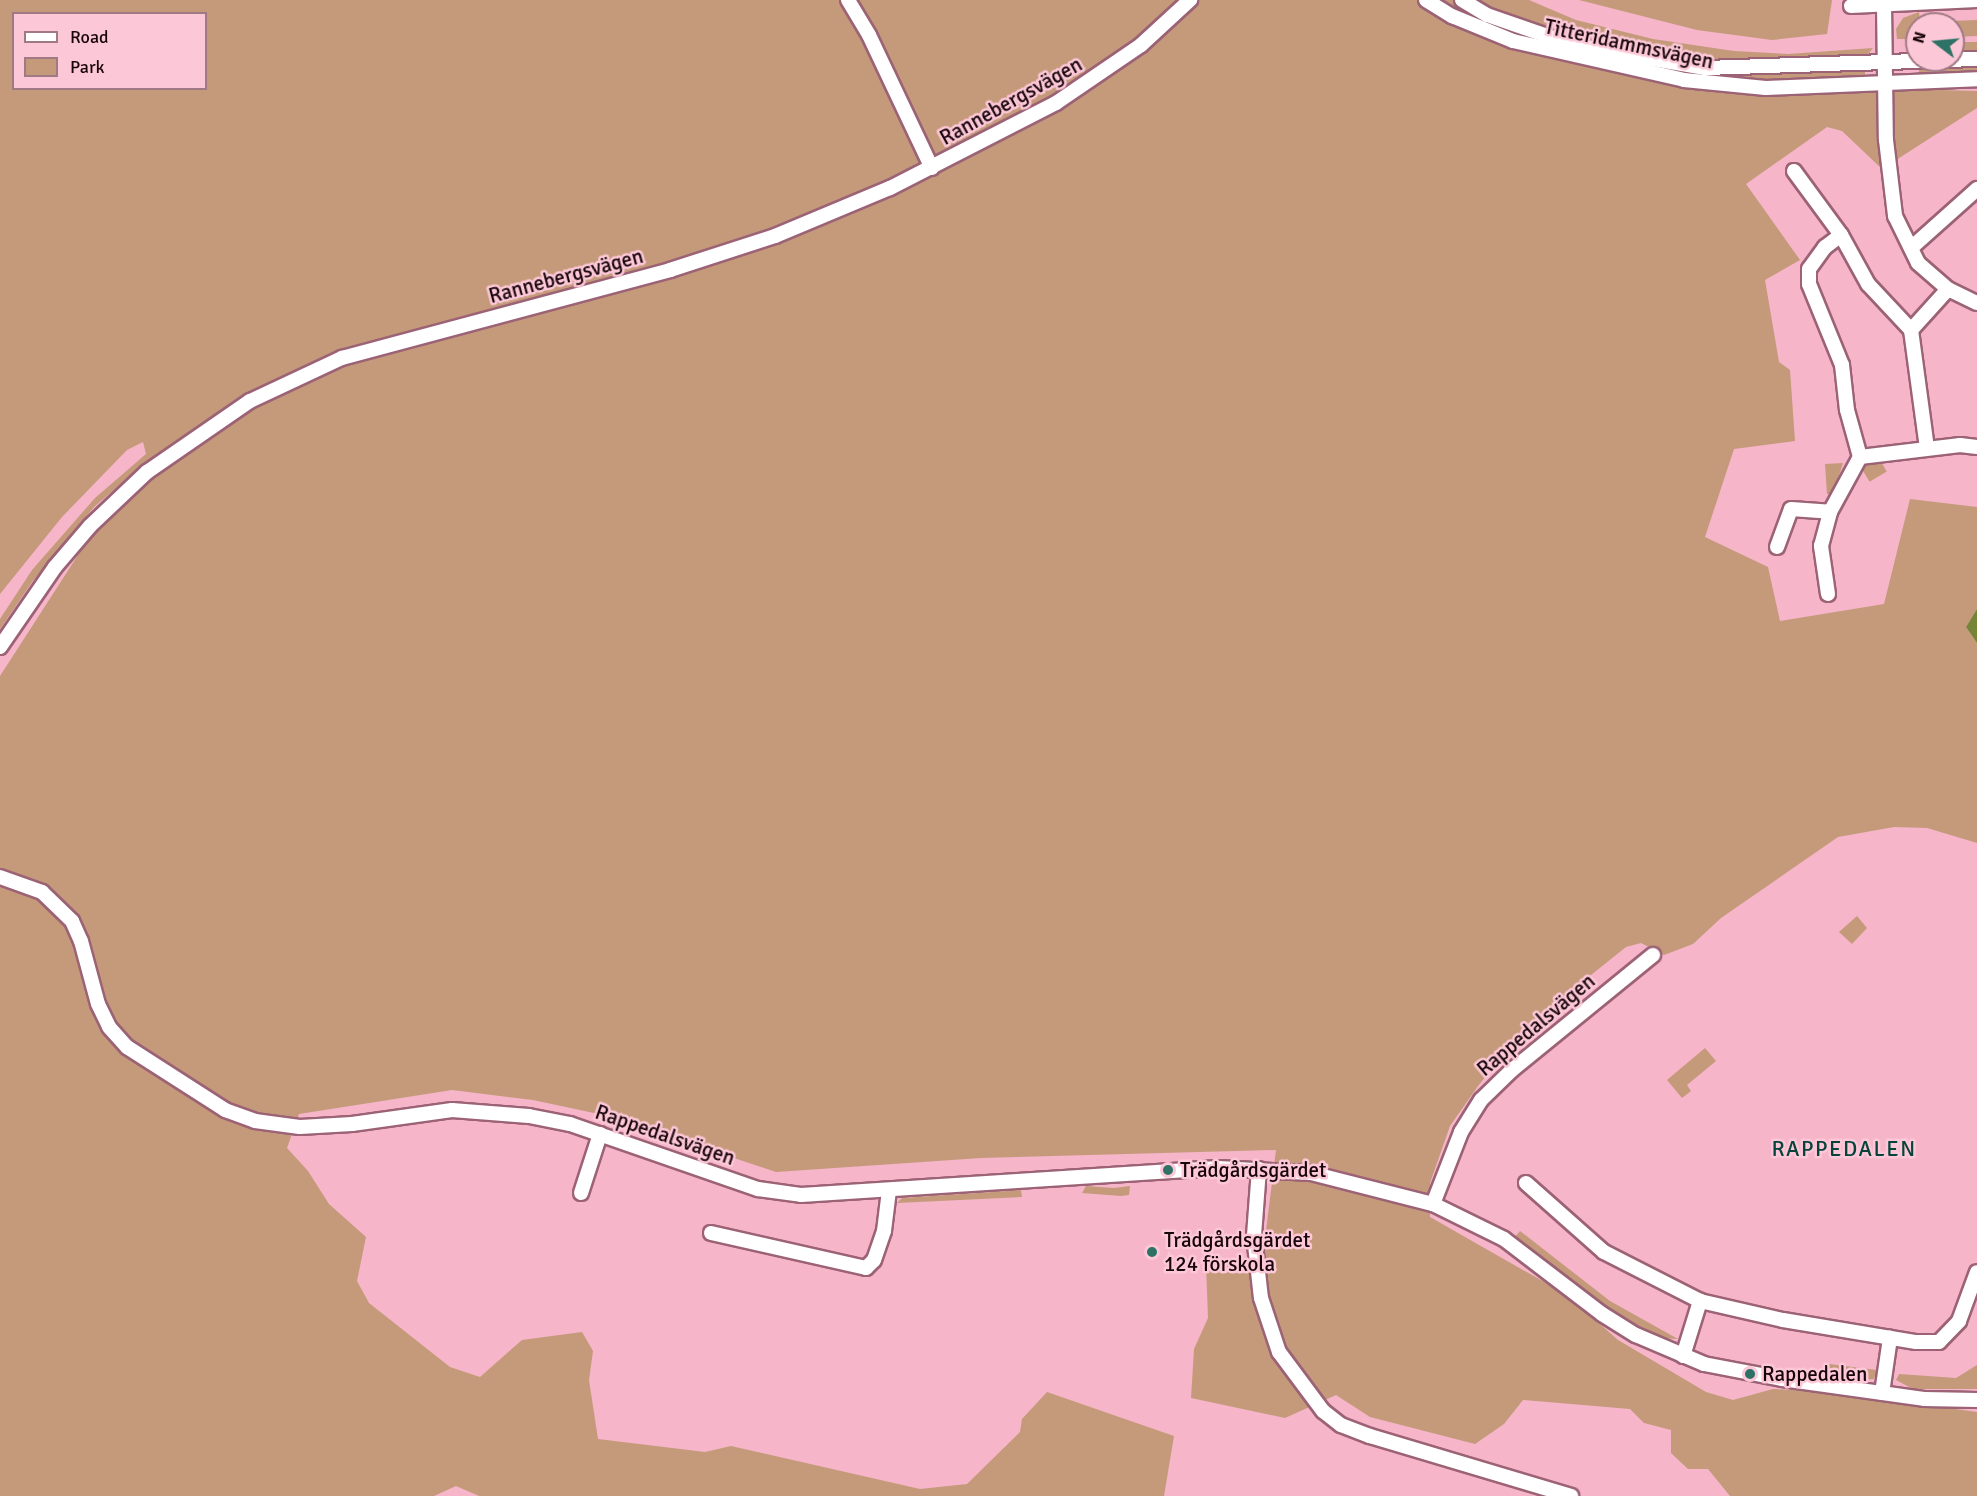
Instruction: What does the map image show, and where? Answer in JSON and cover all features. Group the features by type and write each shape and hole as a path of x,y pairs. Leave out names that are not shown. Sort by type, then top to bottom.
{"street":[{"path":"848,0 869,35 932,168"},
{"name":"Rannebergsvägen","path":"0,647 50,574 90,526 147,472 250,401 342,358 395,341 600,290 735,250 932,168 1097,77 1156,33 1190,0"},
{"name":"Titteridammsvägen","path":"1426,0 1452,16 1513,41 1684,80 1766,88 1886,81 1977,79"},
{"name":"Titteridammsvägen","path":"1462,0 1487,15 1548,38 1671,64 1742,70 1977,59"},
{"path":"1851,6 1977,0"},
{"path":"1884,4 1886,140 1895,216 1918,263 1948,289 1977,303"},
{"path":"1794,171 1841,235 1868,284 1911,330 1927,448"},
{"path":"1911,248 1977,189"},
{"path":"1828,594 1821,546 1830,512 1860,457 1847,410 1842,364 1809,284 1809,269 1825,246 1841,235"},
{"path":"1911,330 1948,289"},
{"path":"1860,457 1927,448 1977,447"},
{"path":"1777,547 1791,509 1830,512"},
{"name":"Rappedalsvägen","path":"0,877 42,892 72,921 81,941 98,1004 109,1027 127,1047 225,1110 255,1121 300,1127 352,1124 452,1110 494,1112 570,1124 758,1189 801,1195 889,1192 1168,1170 1259,1168 1358,1183 1433,1204 1504,1239 1602,1314 1636,1335 1683,1356 1750,1374 1882,1393 1977,1400"},
{"name":"Rappedalsvägen","path":"1433,1204 1461,1132 1481,1100 1512,1070 1653,955"},
{"path":"581,1193 600,1134"},
{"path":"1259,1168 1254,1236 1261,1298 1279,1352 1323,1411 1341,1425 1370,1437 1571,1496"},
{"path":"1526,1183 1604,1252 1700,1301 1890,1338 1933,1343 1946,1338 1959,1321 1977,1272"},
{"path":"711,1233 866,1268 874,1260 884,1231 889,1192"},
{"path":"1683,1356 1700,1301"},
{"path":"1882,1393 1890,1338"}],"green space":[{"path":"0,0 1529,0 1576,20 1653,39 1734,51 1788,54 1873,48 1865,58 1865,88 1977,91 1977,108 1882,169 1842,131 1827,127 1746,184 1800,260 1765,280 1779,362 1790,370 1795,441 1734,449 1705,537 1768,567 1780,621 1884,604 1910,499 1977,507 1977,609 1966,627 1977,643 1977,843 1927,828 1894,827 1838,837 1721,918 1693,944 1664,955 1641,943 1626,947 1526,1027 1478,1086 1450,1126 1430,1183 1430,1217 1567,1295 1618,1340 1706,1392 1733,1400 1773,1389 1834,1392 1977,1412 1977,1496 1730,1496 1708,1469 1688,1469 1671,1453 1671,1430 1644,1423 1630,1409 1523,1400 1504,1424 1475,1444 1370,1417 1336,1395 1285,1418 1191,1398 1194,1349 1208,1318 1206,1264 1263,1255 1276,1150 981,1158 776,1172 608,1116 533,1100 452,1090 299,1114 287,1148 308,1171 329,1204 366,1237 357,1281 369,1303 450,1367 480,1377 522,1340 582,1332 593,1351 589,1380 598,1439 705,1452 731,1446 920,1489 967,1484 1020,1432 1022,1419 1047,1392 1174,1436 1164,1496 479,1496 456,1486 434,1496 0,1496 0,676 89,538 152,479 147,461 94,507 32,582 0,629 0,619 32,570 95,498 146,454 143,442 127,450 62,517 0,594"},
{"path":"1579,0 1832,0 1827,34 1772,40 1697,30"},
{"path":"1905,17 1905,39 1897,39 1896,29"},
{"path":"1965,20 1977,20 1977,36 1965,36"},
{"path":"1965,42 1977,42 1977,53 1965,53"},
{"path":"1965,65 1977,65 1977,75 1919,75 1919,72 1965,72"},
{"path":"1878,457 1887,472 1870,482 1861,467"},
{"path":"1843,463 1833,494 1827,494 1825,464"},
{"path":"1857,916 1867,928 1852,944 1839,932"},
{"path":"1705,1048 1716,1061 1687,1085 1691,1091 1682,1098 1667,1080"},
{"path":"1086,1186 1114,1188 1130,1186 1129,1195 1121,1196 1082,1193"},
{"path":"1021,1190 1022,1197 897,1203 902,1198"},
{"path":"1520,1231 1610,1301 1678,1339 1661,1338 1611,1310 1514,1238"},
{"path":"1829,1364 1877,1371 1874,1379 1860,1380 1827,1371"},
{"path":"1977,1365 1977,1389 1913,1389 1896,1380 1899,1374 1956,1378"}],"shaded area":[{"path":"1977,609 1977,643 1966,627"}],"place":[{"name":"Trädgårdsgärdet","path":"1168,1170"},
{"name":"Trädgårdsgärdet 124 förskola","path":"1152,1252"},
{"name":"Rappedalen","path":"1750,1374"}],"district":[{"name":"RAPPEDALEN","path":"1844,1149"}]}
